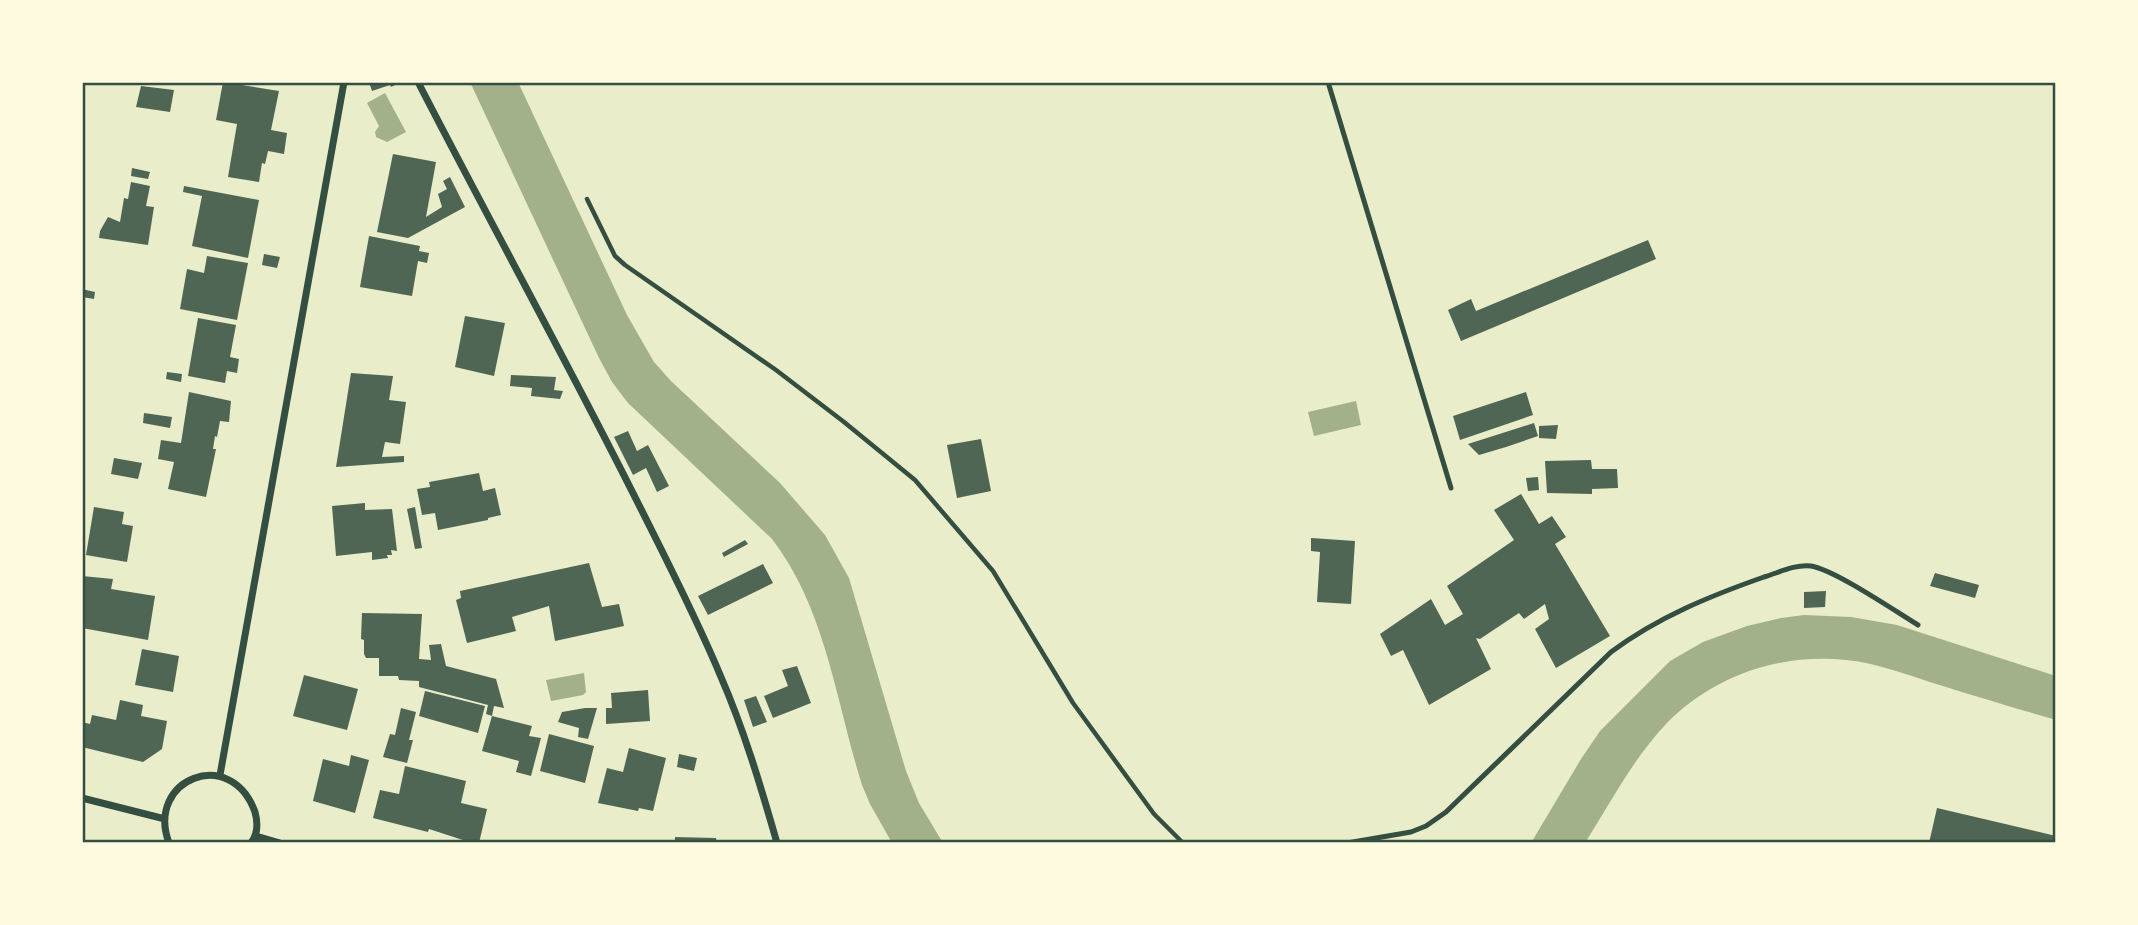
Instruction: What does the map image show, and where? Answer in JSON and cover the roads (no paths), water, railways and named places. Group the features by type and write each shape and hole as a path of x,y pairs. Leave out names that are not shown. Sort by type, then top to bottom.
{"street":[{"path":"220,775 344,82"},
{"path":"418,82 662,550 722,678 760,784 777,843"},
{"path":"169,843 164,828 169,800 178,788 191,779 206,775 220,775 235,783 246,794 257,818 254,839 279,842"},
{"path":"82,798 165,819"}],"lane":[{"path":"1328,82 1451,488"},
{"path":"1347,843 1411,832 1426,826 1446,812 1611,652 1637,633 1682,609 1748,583 1793,568 1810,566 1828,571 1918,625"}]}
